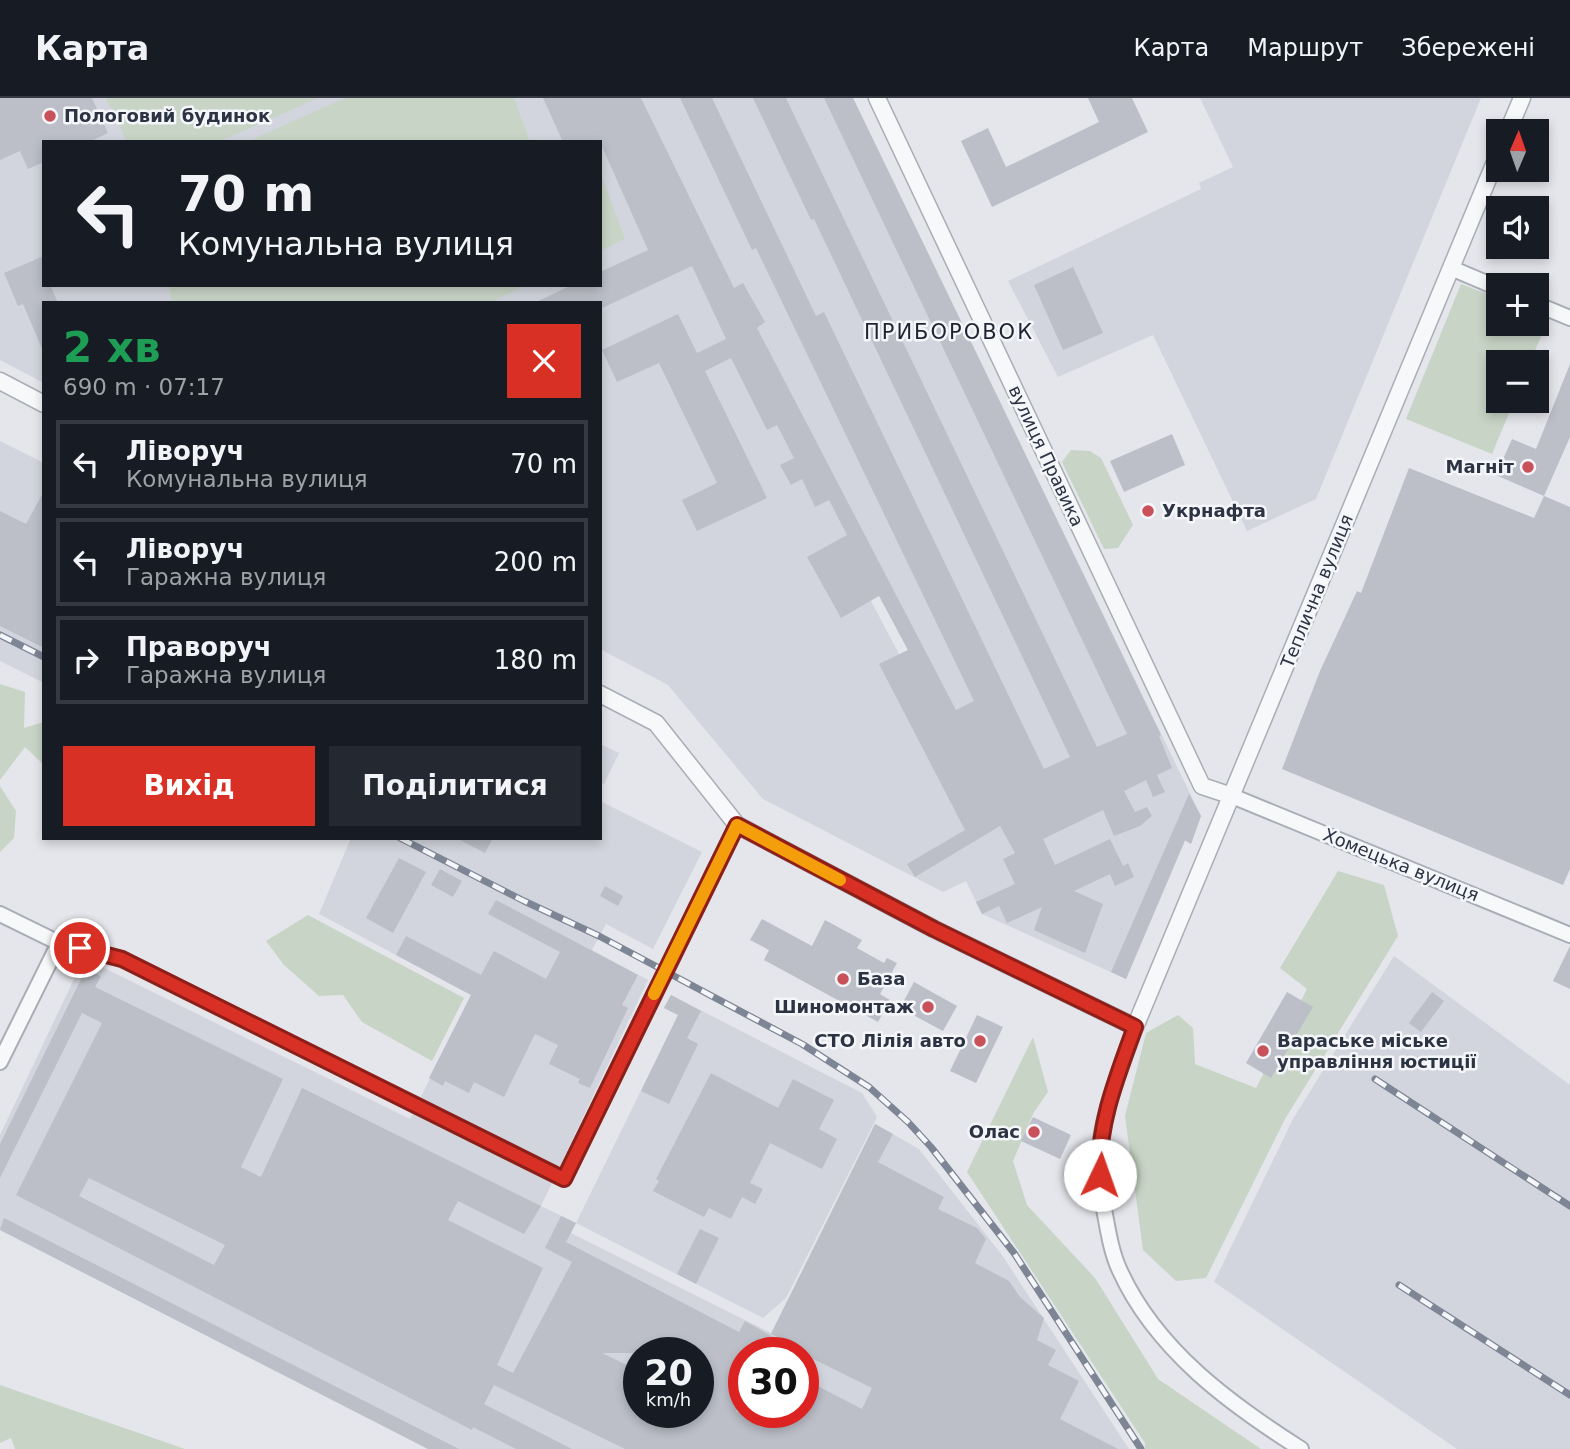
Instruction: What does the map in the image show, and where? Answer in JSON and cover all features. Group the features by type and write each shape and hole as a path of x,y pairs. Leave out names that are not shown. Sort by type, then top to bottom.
{"street":[{"name":"вулиця Правика","path":"877,98 1202,786 1232,796"},
{"path":"1513,119 1522,98"},
{"name":"Теплична вулиця","path":"1135,1027 1487,182"},
{"path":"1451,268 1486,283"},
{"path":"1549,309 1570,318"},
{"path":"0,381 42,403"},
{"path":"602,695 656,723 737,825 934,929 1135,1027 1107,1114 1099,1156 1105,1216 1119,1271 1155,1330 1214,1388 1301,1449"},
{"name":"Хомецька вулиця","path":"1232,796 1570,935"},
{"path":"0,914 59,943 122,959 564,1179 737,825"},
{"path":"0,1062 59,943"}],"shaded area":[{"path":"0,98 853,98 1201,816 1191,844 1185,841 1126,979 982,914 966,881 943,892 763,799 668,685 602,650 602,301 42,301 42,382 0,360","holes":["879,595 990,807 972,792 871,601"]},
{"path":"1200,98 1481,98 1316,499 1247,531 1153,335 1058,377 1008,281 1201,189 1199,183 1233,167"},
{"path":"0,441 42,462 42,682 0,661"},
{"path":"602,745 619,753 604,784 602,783"},
{"path":"602,802 702,852 653,949 606,924 592,950 648,980 541,1206 576,1223 571,1233 771,1333 875,1124 919,1149 1002,1255 1129,1449 428,1449 0,1230 0,1135 84,958 410,1119 471,995 319,914 350,840 602,840"},
{"path":"1394,956 1570,1085 1570,1449 1457,1449 1214,1282 1293,1119"},
{"path":"671,995 862,1093 877,1117 786,1298 763,1318 576,1223 678,1015 664,1008"}],"green space":[{"path":"106,98 318,98 223,140 126,140"},
{"path":"345,98 514,98 529,140 251,140"},
{"path":"602,177 625,239 602,250"},
{"path":"1461,284 1486,293 1486,336 1541,336 1535,350 1486,350 1486,413 1509,413 1492,454 1406,419"},
{"path":"169,287 522,287 493,301 172,301"},
{"path":"1071,450 1090,451 1101,458 1133,525 1118,548 1104,549 1062,462"},
{"path":"0,684 25,692 24,728 42,723 42,763 25,747 0,780"},
{"path":"0,786 16,811 14,838 0,852"},
{"path":"1338,871 1384,885 1398,936 1285,1119 1206,1278 1176,1281 1143,1250 1125,1116 1146,1033 1178,1015 1193,1028 1195,1064 1256,1088 1307,989 1280,968"},
{"path":"308,915 464,998 432,1061 362,1022 343,995 319,996 284,965 266,941"},
{"path":"1033,1037 1048,1092 1034,1112 1013,1161 1027,1205 1095,1278 1158,1379 1261,1449 1145,1449 1145,1443 967,1172"},
{"path":"0,1385 185,1449 15,1449 11,1438 0,1443"}],"building":[{"name":"Пологовий будинок","path":"0,98 92,98 108,133 93,140 42,140 42,163 28,169 20,151 0,160"},
{"path":"543,98 641,98 734,288 743,283 765,322 757,328 956,710 974,701 756,248 752,250 680,98 712,98 816,316 824,312 1044,769 1070,757 814,219 811,220 753,98 786,98 1097,747 1127,734 824,98 853,98 1161,735 1159,736 1172,768 1157,775 1165,792 1153,797 1146,780 1124,791 1135,812 1147,807 1152,816 1140,826 1114,836 1103,810 1043,839 1055,865 1110,839 1123,866 1128,863 1134,877 1115,886 1110,874 1074,891 1103,904 1085,953 1034,930 1042,907 1007,923 999,906 982,914 976,902 1015,884 1003,859 1015,853 1000,826 915,877 907,864 965,830 879,664 908,650 879,596 841,618 807,557 847,535 829,500 815,507 802,479 791,485 780,465 794,458 777,425 767,430 731,358 705,371 767,498 697,531 682,500 717,483 659,363 617,382 602,350 678,314 697,353 726,339 692,266 602,308 602,301 538,301 568,287 602,287 602,271 648,250 602,146 602,140 562,140"},
{"path":"1088,98 1132,98 1148,132 992,207 961,141 988,128 1006,167 1099,122"},
{"path":"42,257 42,287 51,287 57,301 42,301 42,348 23,304 18,306 4,273"},
{"path":"1073,267 1103,333 1063,350 1034,285"},
{"path":"1570,364 1570,437 1544,496 1496,475 1512,439 1536,449"},
{"path":"1172,434 1185,465 1124,492 1110,461"},
{"path":"1409,468 1534,518 1544,496 1570,507 1570,869 1563,885 1282,769 1320,671 1357,591 1361,593"},
{"path":"42,495 42,647 0,626 0,511 26,524"},
{"path":"1189,794 1201,816 1191,844 1185,840 1126,979 1111,972"},
{"path":"460,840 492,840 485,853"},
{"path":"399,858 426,872 393,933 366,918"},
{"path":"440,869 462,881 453,897 431,885"},
{"path":"605,886 623,896 618,906 600,896"},
{"path":"496,900 638,975 622,1005 628,1008 590,1088 578,1083 580,1079 549,1064 558,1045 535,1034 504,1097 474,1082 469,1093 445,1081 443,1086 429,1078 471,995 396,955 406,936 481,975 494,951 546,979 560,952 488,914"},
{"name":"База","path":"762,919 812,946 825,920 862,940 857,948 884,963 887,958 897,963 880,994 890,1000 878,1022 764,960 769,950 750,940"},
{"path":"1570,946 1570,989 1553,981"},
{"path":"86,969 101,976 95,987 283,1079 241,1167 261,1177 302,1088 541,1206 524,1234 458,1201 448,1220 543,1268 497,1365 513,1373 572,1262 545,1248 561,1216 576,1223 566,1242 739,1332 745,1321 773,1337 728,1337 728,1428 819,1428 819,1387 862,1409 872,1388 819,1362 819,1337 777,1337 771,1334 875,1124 893,1134 878,1162 944,1197 938,1209 977,1228 986,1239 975,1263 1009,1281 1020,1297 1044,1318 1037,1340 1056,1350 1048,1365 1079,1381 1060,1419 1118,1449 625,1449 494,1385 484,1404 572,1449 516,1449 473,1427 472,1430 16,1195 102,1023 82,1013 0,1178 0,1144","holes":["89,1178 225,1245 214,1265 79,1196"]},
{"name":"Шиномонтаж","path":"914,982 957,1006 943,1031 900,1008"},
{"path":"1287,992 1313,1007 1271,1078 1246,1063"},
{"path":"1432,992 1444,1001 1421,1032 1409,1023"},
{"path":"671,995 701,1011 687,1038 698,1044 669,1104 641,1091 678,1015 664,1008"},
{"name":"СТО Лілія авто","path":"977,1015 1003,1027 976,1083 950,1071"},
{"path":"711,1073 778,1108 793,1079 834,1100 819,1129 837,1139 822,1169 770,1143 750,1183 763,1189 755,1204 742,1197 731,1219 709,1208 704,1217 653,1191 659,1181 656,1179"},
{"path":"1033,1117 1071,1135 1060,1159 1021,1141"},
{"path":"4,1218 459,1449 428,1449 0,1230"},
{"path":"700,1229 719,1238 696,1284 677,1274"}],"railway":[{"path":"0,635 42,656"},
{"path":"404,840 599,936 802,1044 869,1087 931,1147 1014,1253 1141,1449"},
{"path":"1375,1079 1570,1206"},
{"path":"1399,1285 1570,1395"}],"slow traffic":[{"path":"654,994 737,825 840,880"}],"place":[{"name":"Пологовий будинок","path":"50,116"},
{"name":"Магніт","path":"1528,467"},
{"name":"Укрнафта","path":"1148,511"},
{"name":"База","path":"843,979"},
{"name":"Шиномонтаж","path":"928,1007"},
{"name":"СТО Лілія авто","path":"980,1041"},
{"name":"Вараське міське управління юстиції","path":"1263,1051"},
{"name":"Олас","path":"1034,1132"}],"district":[{"name":"ПРИБОРОВОК","path":"949,332"}],"route":[{"path":"80,948 122,959 564,1179 737,825 934,929 1135,1027 1107,1114 1099,1156 1100,1175"}]}
